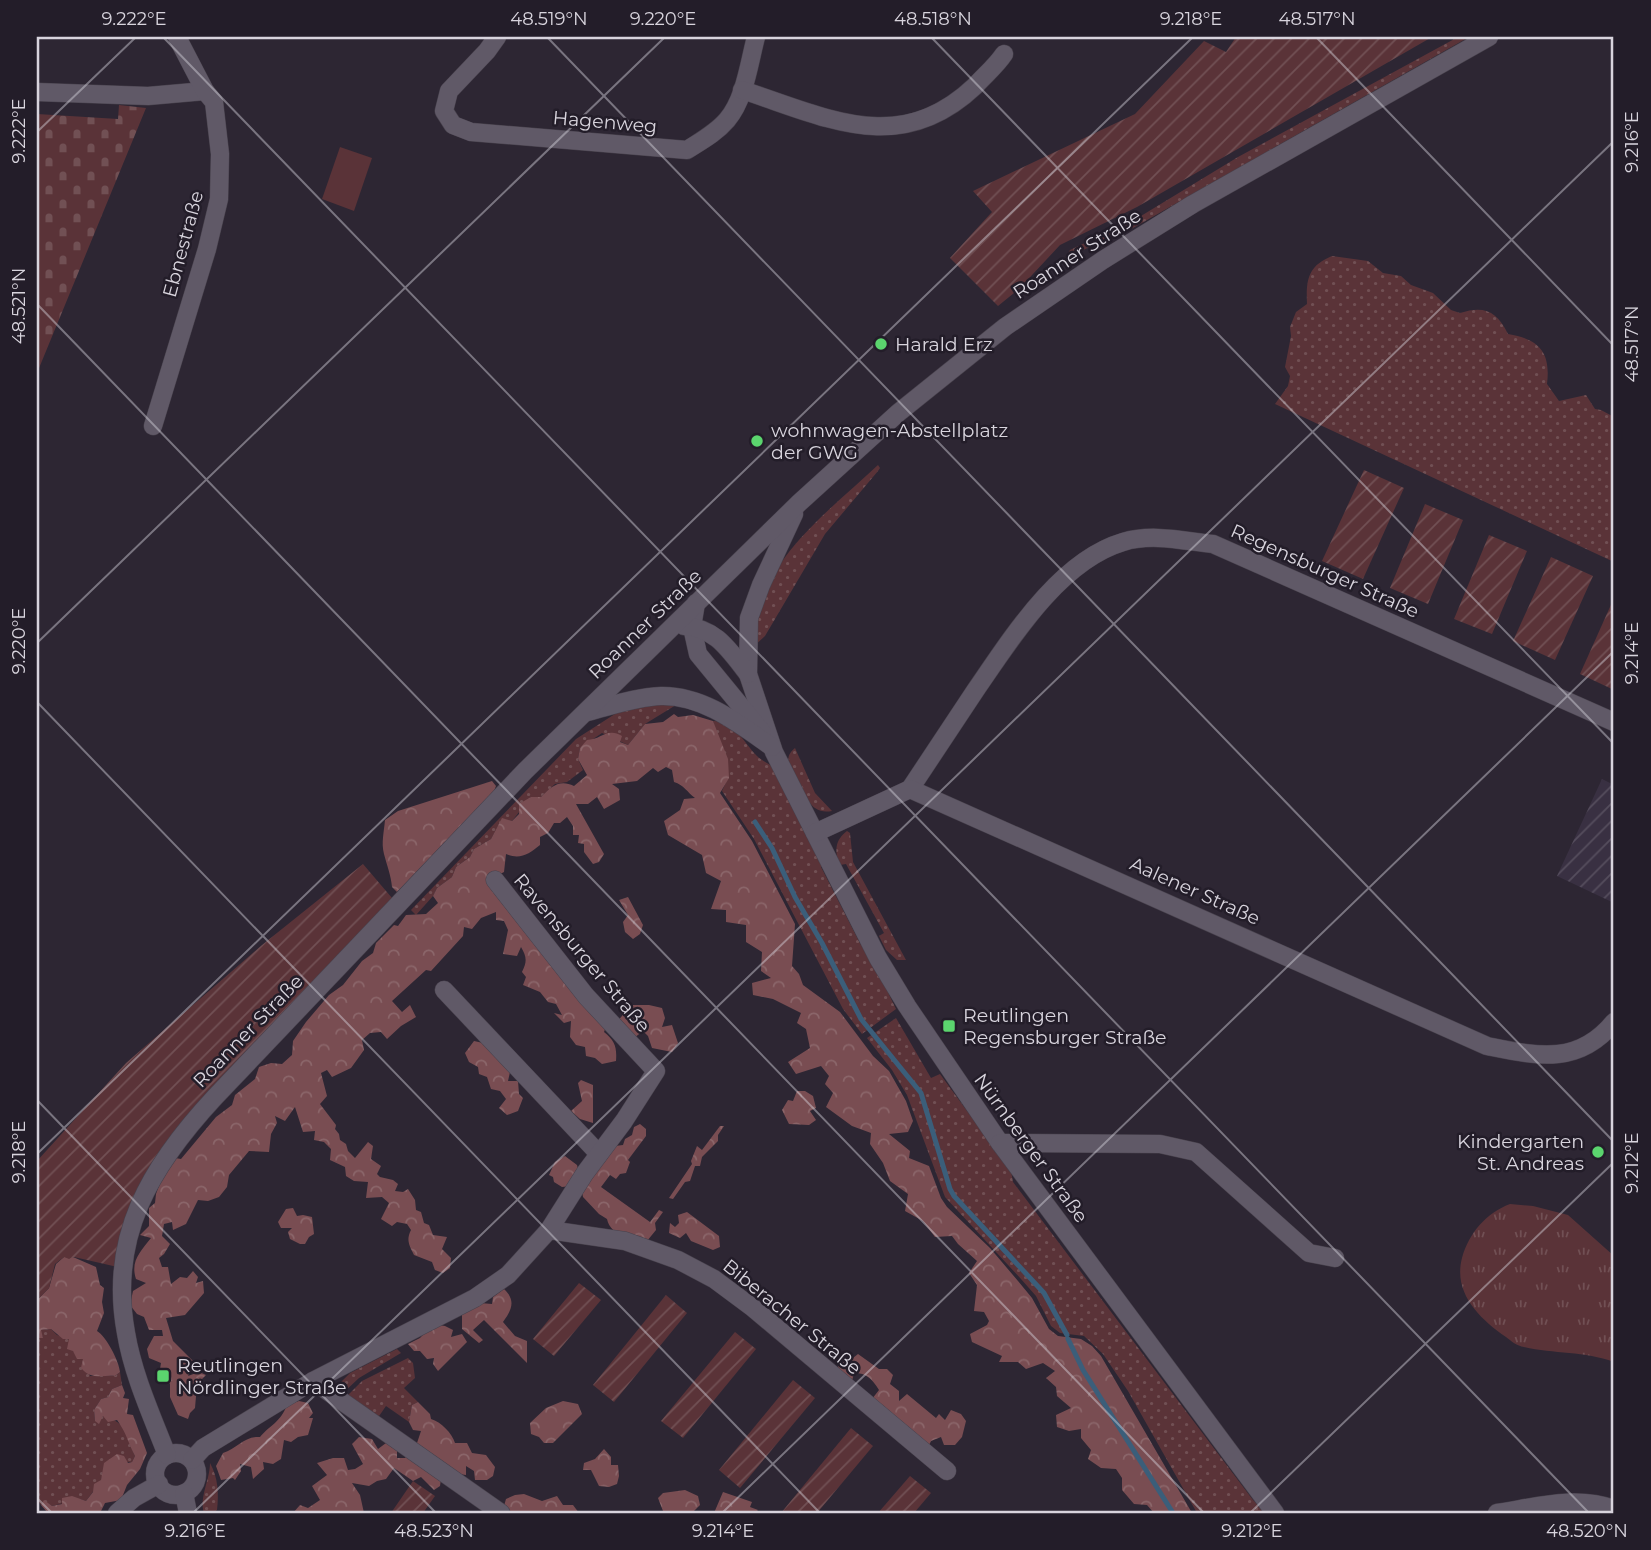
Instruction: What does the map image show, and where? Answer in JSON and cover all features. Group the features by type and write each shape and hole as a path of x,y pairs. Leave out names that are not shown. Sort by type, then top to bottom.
{"street":[{"name":"Ebnestraße","path":"153,426 207,249 219,199 220,154 214,102 205,91 177,37"},
{"name":"Hagenweg","path":"497,37 449,91 444,111 453,125 471,132 687,150 713,133 733,112 742,90 756,37"},
{"name":"Roanner Straße","path":"167,1455 131,1356 126,1334 121,1292 125,1245 132,1221 150,1181 178,1139 210,1102 525,771 799,503 898,413 996,334 1074,279 1204,198 1489,37"},
{"path":"742,90 860,127 884,128 919,121 957,102 1004,54"},
{"path":"37,92 148,96 205,91"},
{"name":"Nürnberger Straße","path":"799,503 761,585 749,618 748,674 772,747 878,958 907,1006 1000,1143 1275,1513"},
{"name":"Regensburger Straße","path":"909,789 1024,620 1079,565 1097,553 1124,541 1159,538 1213,544 1614,722"},
{"name":"Nürnberger Straße","path":"696,603 692,627 698,654 772,747"},
{"name":"Nürnberger Straße","path":"672,627 692,627 714,634 748,674"},
{"name":"Nürnberger Straße","path":"585,712 644,698 674,696 721,713 772,747"},
{"path":"815,833 909,789"},
{"name":"Aalener Straße","path":"909,789 1487,1046 1524,1053 1564,1055 1586,1047 1604,1035 1614,1022"},
{"name":"Ravensburger Straße","path":"192,1460 203,1448 313,1381 492,1288 549,1230 656,1071 586,996 495,880"},
{"path":"444,990 600,1154"},
{"path":"1000,1143 1160,1144 1196,1152 1309,1254 1335,1258"},
{"name":"Biberacher Straße","path":"549,1230 625,1241 678,1260 714,1279 947,1471"},
{"path":"313,1381 501,1513"},
{"path":"180,1453 192,1460 197,1479 184,1493 169,1493 159,1484 157,1467 167,1455 180,1453"},
{"path":"117,1513 159,1484"},
{"path":"184,1493 188,1513"},
{"path":"1497,1513 1572,1502 1588,1502 1614,1509"}],"shaded area":[{"path":"1602,779 1614,785 1614,903 1557,876"}],"green space":[{"path":"1236,37 1432,37 1137,207 1060,245 1019,289 998,306 950,258 992,212 973,191 1135,114 1204,41 1226,52"},
{"path":"1458,37 1469,37 1133,228 1065,258 1070,250 1136,219 1238,157"},
{"path":"119,105 146,108 37,373 37,114 118,119"},
{"path":"340,147 372,158 354,211 322,199"},
{"path":"1332,256 1368,261 1383,273 1401,276 1411,285 1433,293 1451,310 1460,313 1476,310 1489,312 1499,320 1508,334 1528,339 1541,349 1547,363 1547,384 1559,401 1586,395 1595,409 1614,417 1614,562 1275,404 1288,386 1290,376 1285,367 1291,336 1290,327 1296,312 1307,304 1310,274 1318,264"},
{"path":"878,465 878,471 825,534 765,636 754,646 756,618 765,591 778,567 816,523"},
{"path":"1364,470 1404,488 1363,579 1322,561"},
{"path":"1425,504 1463,520 1428,604 1390,588"},
{"path":"1489,535 1527,551 1492,634 1454,619"},
{"path":"1551,557 1593,576 1555,660 1513,641"},
{"path":"1614,598 1614,690 1580,674"},
{"path":"644,704 676,705 645,724 628,745 602,733 580,748 578,759 583,770 567,782 555,784 541,797 531,797 512,821 502,819 491,839 474,849 470,857 456,867 452,877 437,888 416,915 411,910 576,739 618,712"},
{"path":"674,714 678,717 693,715 713,721 728,759 729,778 720,793 752,841 795,924 792,966 803,985 840,1012 873,1056 889,1071 906,1101 913,1121 908,1132 889,1134 910,1151 909,1158 929,1166 947,1207 990,1248 1018,1281 1032,1298 1049,1329 1058,1336 1081,1339 1101,1356 1192,1513 1154,1513 1147,1505 1134,1504 1122,1490 1122,1478 1116,1469 1101,1468 1088,1459 1091,1450 1081,1438 1081,1429 1069,1431 1057,1427 1056,1415 1071,1408 1057,1396 1056,1387 1046,1378 1055,1371 1043,1363 1026,1369 1018,1362 999,1362 1002,1356 972,1342 970,1334 987,1325 989,1321 984,1312 974,1311 977,1285 969,1273 977,1261 952,1236 935,1237 923,1221 905,1211 908,1194 890,1181 883,1163 870,1144 871,1133 852,1126 826,1107 833,1093 825,1084 829,1076 821,1066 796,1074 788,1062 810,1048 806,1029 797,1023 801,1013 773,999 753,995 752,983 771,978 761,971 762,952 746,942 746,925 726,922 726,910 711,909 721,881 706,873 702,855 668,835 664,821 680,810 684,799 695,798 674,782 672,770 666,767 658,772 653,768 637,781 612,784 619,789 620,800 604,809 597,797 588,804 576,804 604,854 599,862 593,864 584,852 584,844 578,843 579,835 573,835 573,826 567,817 560,823 554,823 548,833 540,837 540,845 532,851 520,856 506,854 504,872 486,881 608,1021 604,1032 614,1045 616,1061 602,1064 595,1058 586,1056 585,1047 576,1045 570,1037 571,1021 564,1023 554,1013 562,1015 556,1004 548,1002 540,992 523,985 526,977 522,972 524,954 521,947 517,956 503,954 508,930 504,921 496,920 496,912 481,918 472,929 464,927 463,936 431,971 426,970 392,1001 402,1012 410,1005 416,1017 387,1039 381,1032 370,1033 362,1040 364,1050 351,1068 332,1077 327,1070 321,1073 327,1096 320,1104 336,1125 340,1140 355,1158 368,1142 373,1146 371,1159 381,1166 377,1174 398,1184 395,1191 403,1192 408,1189 415,1200 416,1210 421,1212 424,1223 429,1225 433,1235 447,1237 442,1249 451,1258 450,1268 443,1273 435,1270 432,1262 414,1255 409,1242 411,1230 407,1224 397,1222 392,1226 381,1219 389,1203 382,1197 366,1198 368,1182 354,1181 346,1176 345,1167 330,1160 331,1149 324,1142 314,1140 315,1131 303,1132 295,1107 285,1121 275,1116 277,1123 271,1134 269,1152 249,1151 229,1175 227,1187 219,1197 208,1201 198,1200 186,1224 173,1230 172,1222 164,1224 162,1236 170,1244 159,1258 162,1267 168,1267 171,1284 180,1277 187,1278 193,1271 198,1277 196,1283 203,1281 204,1293 185,1315 166,1318 173,1341 195,1363 188,1376 199,1372 206,1375 197,1384 195,1408 188,1419 178,1415 170,1397 170,1384 160,1369 161,1363 149,1358 147,1349 154,1336 163,1336 162,1330 149,1330 144,1317 137,1314 130,1305 133,1291 146,1283 136,1279 134,1267 151,1238 140,1235 149,1226 149,1208 155,1203 169,1157 181,1159 216,1117 232,1105 235,1095 255,1079 259,1067 271,1063 282,1064 292,1055 293,1041 329,995 343,985 362,961 373,953 376,943 394,925 398,926 406,915 426,914 438,903 433,896 437,888 452,877 456,867 470,857 474,849 491,839 502,818 512,821 519,814 519,804 531,797 541,797 560,784 574,786 587,775 578,759 580,748 587,740 612,733 622,736 620,742 628,745 645,724 663,722"},
{"path":"713,721 733,728 757,756 772,766 824,865 821,867 861,945 865,944 873,960 896,1009 862,1034 843,1009 754,839 722,791 728,778"},
{"path":"795,748 815,793 832,811 815,808 800,788 788,761"},
{"path":"492,781 496,786 494,791 397,892 392,887 383,850 385,820 398,811"},
{"path":"847,831 850,833 853,862 906,960 897,960 886,950 879,936 884,933 846,864 840,865 837,846"},
{"path":"363,864 398,905 161,1162 122,1268 64,1257 55,1264 49,1288 37,1300 37,1161 126,1063 262,945"},
{"path":"628,897 643,925 640,934 633,939 625,932 623,922 628,915 619,900"},
{"path":"624,1005 662,1008 665,1018 662,1027 672,1025 678,1043 672,1052 652,1048 643,1031 634,1038 613,1026 622,1016"},
{"path":"896,1018 931,1078 940,1074 1011,1171 1013,1182 1253,1500 1268,1513 1197,1513 1128,1391 1103,1354 1084,1336 1060,1333 1051,1326 1036,1296 945,1197 907,1095 867,1038"},
{"path":"474,1041 483,1043 507,1068 510,1072 508,1081 518,1081 519,1094 523,1098 518,1111 507,1115 499,1108 506,1099 500,1091 491,1089 487,1077 479,1074 478,1067 469,1062 465,1053"},
{"path":"581,1080 593,1085 593,1123 580,1119 571,1111 582,1101 578,1083"},
{"path":"797,1091 805,1091 813,1096 816,1108 810,1111 816,1120 809,1125 789,1124 782,1110 788,1100 793,1101"},
{"path":"640,1124 646,1129 646,1136 628,1160 630,1162 626,1173 620,1174 616,1179 610,1175 601,1187 650,1222 659,1210 663,1212 655,1223 656,1230 647,1241 617,1233 607,1219 583,1197 581,1187 615,1146 623,1145 625,1139 632,1135 634,1127"},
{"path":"720,1126 724,1126 718,1135 718,1141 702,1157 700,1166 695,1166 690,1181 685,1182 673,1199 669,1198 692,1164 697,1146 702,1150"},
{"path":"565,1156 577,1165 579,1173 571,1186 562,1187 549,1175 555,1162"},
{"path":"1510,1204 1533,1206 1568,1215 1614,1256 1614,1362 1592,1356 1519,1346 1486,1322 1470,1304 1461,1282 1460,1271 1465,1249 1486,1218"},
{"path":"293,1208 297,1216 312,1217 314,1234 305,1244 290,1239 288,1232 292,1228 281,1228 278,1222 286,1209"},
{"path":"687,1212 719,1236 720,1247 713,1250 691,1241 686,1233 680,1238 669,1233 670,1223 675,1227 679,1223 678,1215"},
{"path":"64,1257 73,1257 96,1267 100,1285 104,1288 104,1313 97,1331 108,1343 117,1362 120,1372 115,1376 93,1376 85,1372 81,1368 83,1359 77,1359 73,1351 67,1349 69,1339 63,1339 51,1329 41,1330 43,1338 37,1338 37,1300 49,1288 56,1264"},
{"path":"579,1283 601,1300 554,1356 533,1339"},
{"path":"504,1289 510,1297 511,1305 503,1322 515,1336 527,1341 527,1363 484,1320 473,1330 483,1340 479,1343 462,1329 462,1314 480,1303 492,1304 493,1297"},
{"path":"666,1295 687,1313 614,1402 593,1385"},
{"path":"433,1324 453,1330 451,1337 462,1334 467,1342 438,1371 433,1364 434,1358 427,1359 408,1344 420,1338"},
{"path":"51,1329 57,1335 70,1339 73,1351 84,1359 90,1376 115,1376 120,1372 122,1385 112,1389 108,1397 101,1399 94,1410 95,1421 103,1416 118,1422 125,1431 135,1456 132,1462 105,1463 101,1481 86,1501 80,1499 52,1506 44,1501 41,1505 37,1500 37,1338 43,1338 40,1330"},
{"path":"735,1332 756,1349 683,1438 661,1421"},
{"path":"397,1349 401,1353 359,1378 343,1393 339,1390 339,1384 350,1373"},
{"path":"858,1354 893,1375 890,1384 899,1391 899,1401 907,1394 936,1418 939,1414 945,1420 951,1410 961,1414 966,1421 962,1437 955,1445 944,1445 941,1437 931,1441 928,1447 872,1399 879,1390 869,1377 854,1373 852,1381 839,1376 838,1364"},
{"path":"408,1358 413,1363 415,1378 404,1388 418,1402 412,1405 409,1422 386,1406 377,1419 347,1396 362,1381"},
{"path":"793,1380 815,1398 740,1488 719,1470"},
{"path":"122,1385 125,1393 123,1398 129,1399 127,1414 133,1415 147,1453 140,1469 127,1485 121,1500 105,1503 100,1513 47,1512 41,1505 44,1500 52,1506 62,1504 62,1498 72,1496 86,1501 93,1492 94,1484 101,1480 104,1463 117,1454 124,1456 128,1463 132,1462 135,1456 117,1420 108,1422 103,1416 99,1424 95,1421 94,1410 101,1399 108,1397 112,1389"},
{"path":"299,1401 308,1403 313,1413 309,1418 313,1418 308,1435 291,1442 284,1440 281,1459 273,1464 263,1462 264,1469 253,1479 251,1467 240,1464 241,1471 235,1480 221,1480 216,1466 223,1453 249,1439 260,1437 278,1420 287,1405"},
{"path":"563,1401 578,1404 582,1414 553,1443 544,1443 531,1434 530,1423 546,1408"},
{"path":"418,1402 430,1414 431,1419 449,1432 455,1443 467,1443 472,1453 486,1455 495,1467 493,1476 487,1480 475,1480 474,1471 466,1466 466,1475 441,1479 440,1486 434,1490 421,1477 413,1481 394,1468 386,1479 369,1486 352,1483 360,1495 364,1513 293,1513 300,1505 308,1508 320,1500 312,1486 327,1475 317,1463 344,1458 348,1470 363,1464 352,1444 359,1437 372,1439 378,1449 386,1443 397,1441 397,1458 405,1458 417,1443 421,1431 413,1430 409,1422 412,1405"},
{"path":"851,1428 873,1446 817,1513 781,1513"},
{"path":"604,1449 611,1457 611,1465 618,1465 617,1484 609,1487 599,1486 591,1470 583,1470 584,1463 595,1459"},
{"path":"210,1463 217,1486 217,1510 204,1513 203,1501"},
{"path":"910,1476 931,1493 914,1513 878,1513"},
{"path":"413,1481 435,1496 423,1513 391,1513"},
{"path":"685,1490 698,1496 700,1505 692,1513 659,1513 663,1511 658,1498 663,1493"},
{"path":"723,1492 752,1502 750,1507 758,1510 755,1513 714,1513"},
{"path":"524,1494 542,1501 557,1496 563,1505 573,1505 579,1513 511,1513 504,1506 506,1499"}],"waterway":[{"path":"755,822 772,848 795,897 861,1019 921,1093 954,1196 1044,1293 1067,1335"},
{"path":"1068,1339 1083,1370 1173,1513"}],"place":[{"name":"Harald Erz","path":"881,344"},
{"name":"wohnwagen-Abstellplatz der GWG","path":"757,441"},
{"name":"Reutlingen Regensburger Straße","path":"949,1026"},
{"name":"Kindergarten St. Andreas","path":"1598,1152"},
{"name":"Reutlingen Nördlinger Straße","path":"163,1376"}]}
